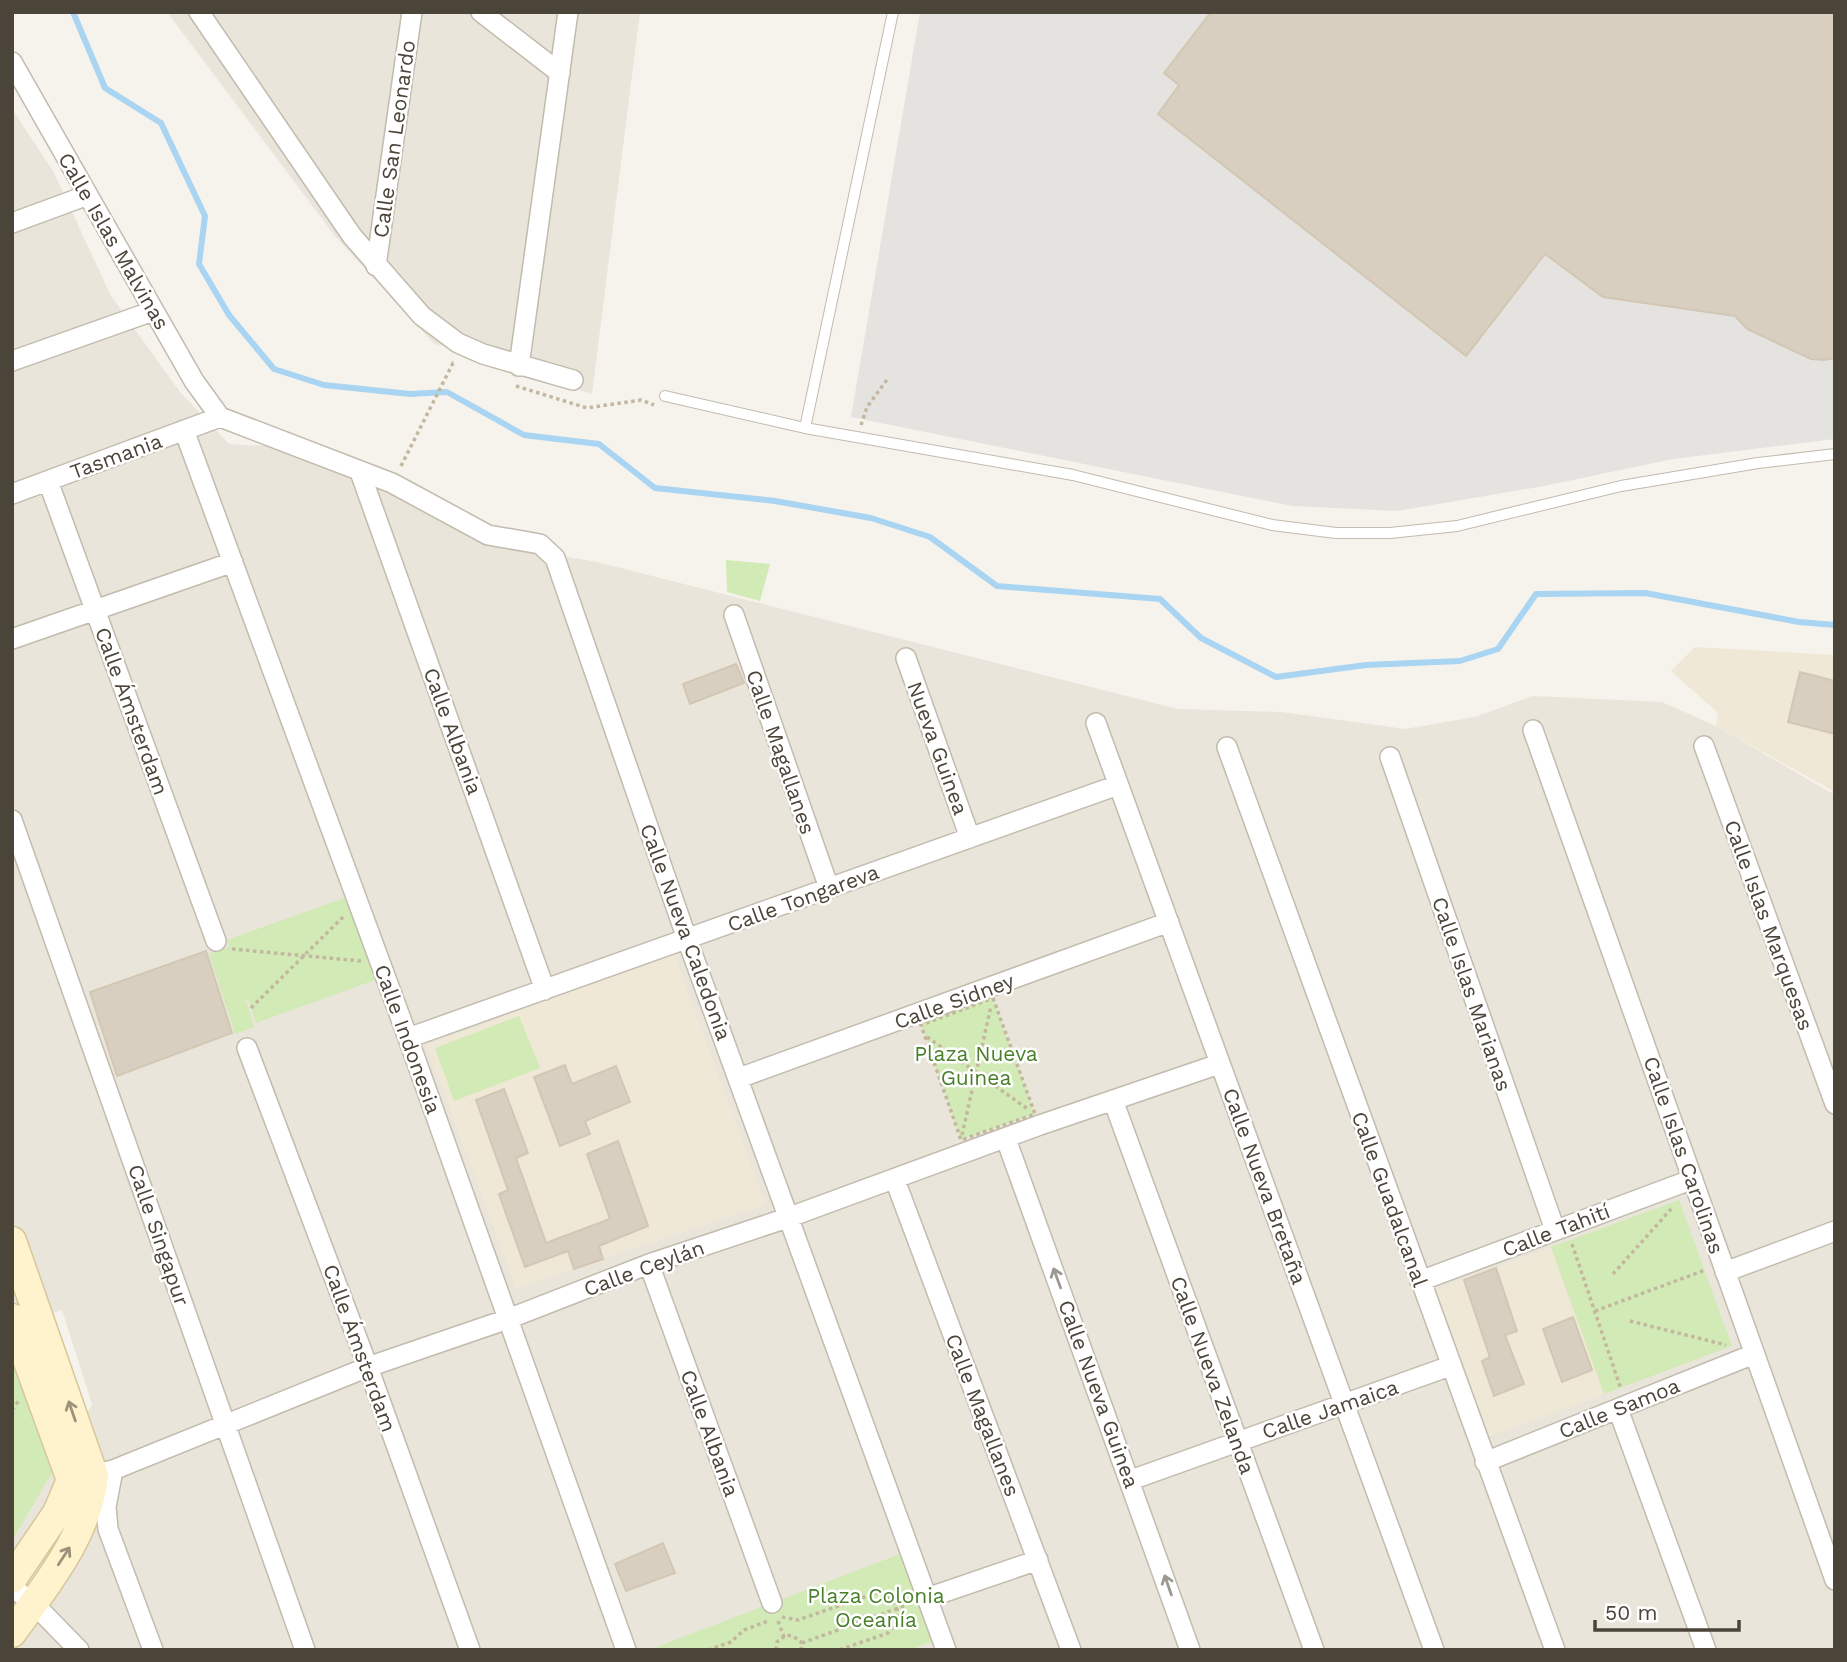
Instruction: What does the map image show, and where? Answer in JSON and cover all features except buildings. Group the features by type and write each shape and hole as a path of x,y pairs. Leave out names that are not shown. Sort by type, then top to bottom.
{"street":[{"path":"199,12 328,203 376,266 422,316 458,343 519,366 573,380"},
{"path":"216,36 218,12"},
{"name":"Calle San Leonardo","path":"376,266 412,12"},
{"path":"481,12 560,73"},
{"path":"519,366 568,12"},
{"name":"Calle Islas Malvinas","path":"12,62 19,88 88,195 194,382 219,416"},
{"path":"12,223 88,195"},
{"path":"12,361 153,311"},
{"name":"Tasmania","path":"12,494 219,416"},
{"name":"Calle Nueva Caledonia","path":"219,416 392,483 488,535 540,544 555,558 687,939 923,1600 946,1650"},
{"name":"Calle Indonesia","path":"184,430 408,1038 626,1650"},
{"name":"Calle Albania","path":"360,472 545,990"},
{"name":"Calle Ámsterdam","path":"48,481 223,945"},
{"path":"12,639 233,562"},
{"name":"Calle Magallanes","path":"734,615 829,888"},
{"name":"Nueva Guinea","path":"906,658 970,838"},
{"name":"Calle Nueva Bretaña","path":"1096,723 1434,1650"},
{"name":"Calle Islas Carolinas","path":"1533,730 1835,1580"},
{"name":"Calle Islas Marquesas","path":"1704,746 1835,1104"},
{"name":"Calle Guadalcanal","path":"1227,747 1555,1650"},
{"name":"Calle Islas Marianas","path":"1390,757 1555,1230"},
{"name":"Calle Tongareva","path":"408,1038 1118,785"},
{"name":"Calle Singapur","path":"12,820 305,1650"},
{"name":"Calle Sidney","path":"739,1079 991,993 1168,922"},
{"name":"Calle Ámsterdam","path":"247,1048 368,1367 470,1650"},
{"name":"Calle Ceylán","path":"93,1475 368,1367 508,1319 649,1264 788,1218 1006,1139 1038,1120 1113,1100 1219,1063"},
{"name":"Calle Nueva Zelanda","path":"1113,1100 1314,1650"},
{"name":"Calle Nueva Guinea","path":"1006,1139 1190,1650"},
{"name":"Calle Tahití","path":"1420,1281 1693,1179"},
{"name":"Calle Magallanes","path":"895,1180 1070,1650"},
{"path":"1725,1272 1835,1231"},
{"path":"12,1241 106,1507 108,1529 153,1650"},
{"name":"Calle Albania","path":"649,1264 774,1610"},
{"path":"12,1633 23,1595 82,1525 92,1498 93,1475 13,1321"},
{"name":"Calle Samoa","path":"1485,1462 1754,1354"},
{"name":"Calle Jamaica","path":"1131,1480 1450,1366"},
{"path":"1618,1409 1706,1650"},
{"path":"12,1579 62,1503 93,1475"},
{"path":"923,1600 1038,1560"},
{"path":"23,1595 79,1650"}],"lane":[{"path":"805,428 893,12"},
{"path":"665,396 805,428 1073,475 1272,525 1363,534 1457,526 1632,484 1758,463 1835,454"}],"path":[{"path":"397,472 449,371"},
{"path":"857,437 867,407 889,377"},
{"path":"251,1008 351,910"},
{"path":"223,945 369,962"},
{"path":"961,1140 922,1025 991,993"},
{"path":"961,1140 991,993"},
{"path":"991,993 1038,1120"},
{"path":"925,1035 1038,1120"},
{"path":"961,1140 1038,1120"},
{"path":"1613,1275 1679,1200"},
{"path":"1555,1230 1571,1240 1621,1388 1618,1409"},
{"path":"1595,1311 1704,1270 1725,1272"},
{"path":"1630,1321 1732,1346"},
{"path":"774,1610 798,1620 879,1592 890,1597 898,1608 899,1619 888,1633 839,1650"},
{"path":"802,1643 923,1600"},
{"path":"774,1610 784,1637"},
{"path":"708,1650 731,1642 774,1610"},
{"path":"776,1650 777,1642 784,1637 793,1636 802,1643"},
{"path":"801,1650 802,1643"}],"shaded area":[{"path":"167,12 640,12 592,394 433,343 335,236"},
{"path":"920,12 1211,12 1179,85 1158,114 1466,356 1545,254 1603,297 1735,316 1747,329 1811,359 1835,358 1835,439 1673,459 1544,486 1397,511 1292,506 851,417"},
{"path":"12,109 53,171 111,296 180,392 229,444 305,448 482,542 597,562 1178,709 1282,712 1405,729 1475,717 1533,696 1662,702 1716,726 1835,795 1835,1650 12,1650 12,1541 92,1404 62,1310 12,1329"},
{"path":"1695,647 1835,655 1835,792 1716,726 1718,713 1671,671"},
{"path":"674,954 765,1204 516,1288 426,1045"},
{"path":"1551,1247 1604,1394 1488,1437 1434,1290"}],"green space":[{"path":"726,560 770,564 760,601 727,592"},
{"path":"347,897 375,980 256,1023 248,999 241,1001 246,1000 254,1027 235,1034 209,954 229,947 227,940"},
{"name":"Plaza Nueva Guinea","path":"991,993 1035,1114 961,1140 920,1020"},
{"path":"519,1016 540,1068 454,1101 435,1048"},
{"path":"1679,1200 1732,1346 1604,1394 1551,1247"},
{"path":"12,1342 59,1461 12,1541"},
{"name":"Plaza Colonia Oceanía","path":"900,1554 933,1641 910,1650 649,1650"}],"waterway":[{"path":"73,12 105,88 161,123 205,216 199,264 229,315 274,369 324,385 410,394 447,392 524,435 599,444 655,488 775,501 871,518 930,537 997,586 1160,599 1201,638 1276,677 1366,665 1460,661 1498,649 1536,594 1645,593 1799,622 1835,625"}]}
